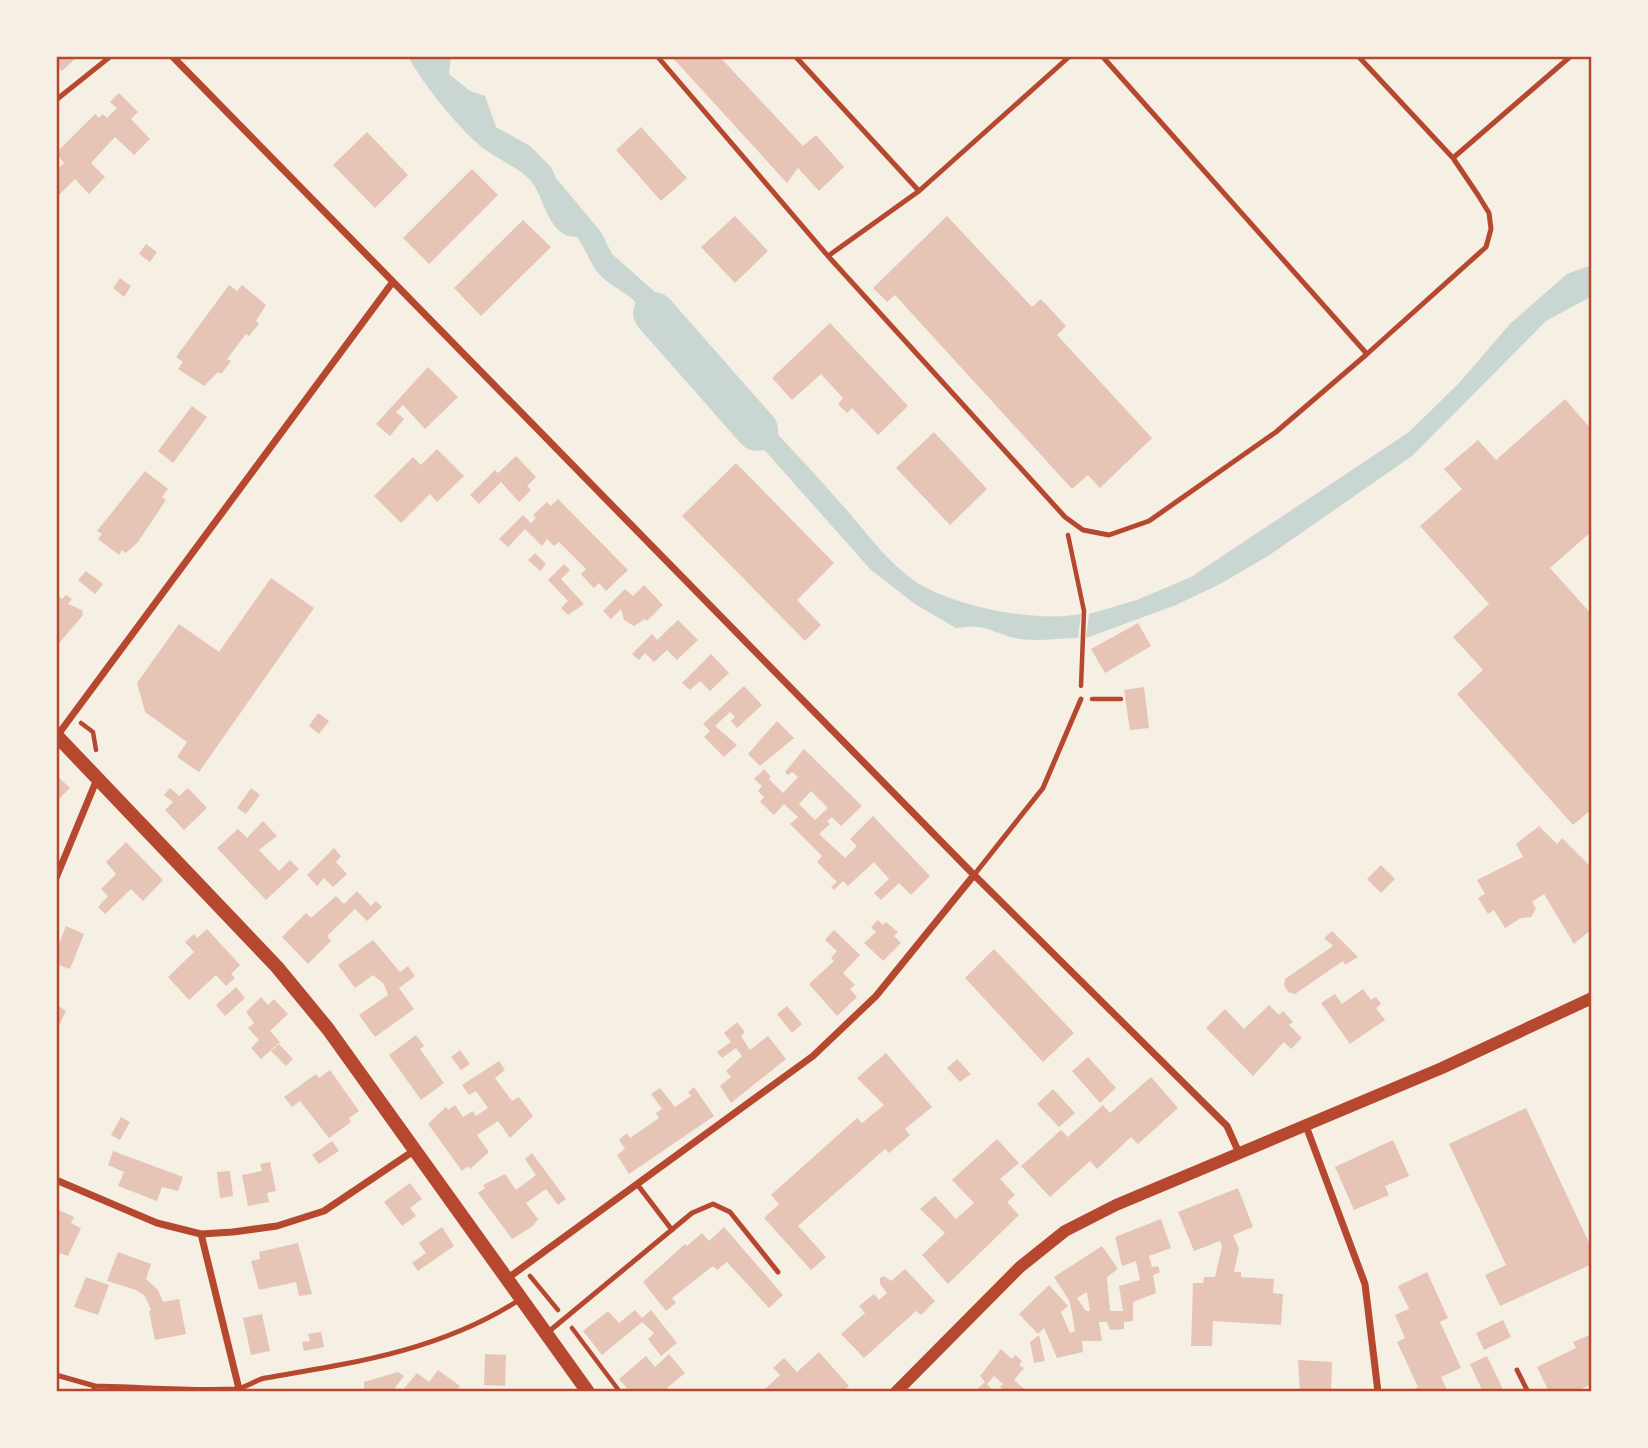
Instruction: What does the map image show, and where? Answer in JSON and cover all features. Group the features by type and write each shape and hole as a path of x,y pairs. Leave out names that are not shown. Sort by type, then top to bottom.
{"main road":[{"path":"57,736 277,967 328,1029 588,1392"}],"street":[{"path":"172,56 974,876 1227,1126 1239,1153"},
{"path":"57,736 392,283"},
{"path":"56,878 97,779"},
{"path":"508,1278 813,1056 876,996 974,876"},
{"path":"896,1392 1020,1267 1065,1231 1116,1205 1306,1126 1592,998"},
{"path":"1306,1126 1365,1284 1378,1392"},
{"path":"56,1180 157,1223 201,1234 277,1226 324,1211 415,1150"},
{"path":"201,1234 241,1390"}],"lane":[{"path":"56,100 111,56"},
{"path":"657,56 828,256 1065,517 1083,530 1109,535 1149,521 1276,432 1486,247 1492,229 1489,213 1453,158 1358,56"},
{"path":"795,56 919,191"},
{"path":"828,256 919,191 1070,56"},
{"path":"1102,56 1367,354"},
{"path":"1453,158 1571,56"},
{"path":"974,876 1043,788 1082,698"},
{"path":"637,1184 672,1230"},
{"path":"547,1333 692,1213 713,1204 730,1212 778,1272"},
{"path":"56,1375 94,1389 241,1390 262,1379 344,1366 414,1348 469,1326 522,1298"},
{"path":"1517,1370 1528,1392"}],"path":[{"path":"1065,517 1084,611 1082,698 1121,699"}],"shaded area":[{"path":"408,56 451,56 449,74 470,91 485,96 496,127 530,146 551,167 556,178 601,232 612,254 664,300 670,314 708,345 686,362 680,350 667,347 654,339 639,306 600,275 577,237 568,236 554,225 532,182 483,148 463,129 431,92"},
{"path":"1592,265 1592,296 1546,321 1412,456 1271,554 1222,583 1176,605 1086,638 1089,614 1137,600 1191,577 1409,432 1459,383 1510,324 1567,274"},
{"path":"728,380 879,548 908,576 944,596 991,610 1040,616 1081,614 1078,638 1022,639 981,627 956,628 915,604 871,570 713,392"}],"building":[{"path":"61,56 78,56 62,71 56,65"},
{"path":"671,56 719,56 803,146 816,135 844,167 819,191 798,168 787,183"},
{"path":"119,93 138,112 131,119 150,139 134,155 115,137 91,163 105,177 89,194 75,179 56,198 56,171 64,163 56,153 95,114 99,118 103,114 107,118 117,108 110,102"},
{"path":"641,127 687,178 661,201 616,150"},
{"path":"367,132 408,175 375,208 333,165"},
{"path":"472,169 498,195 429,264 403,238"},
{"path":"735,216 768,251 735,283 701,247"},
{"path":"947,216 1032,307 1041,299 1066,326 1057,335 1152,438 1100,488 1088,475 1072,489 895,295 887,302 873,288"},
{"path":"523,220 551,247 481,316 454,288"},
{"path":"146,244 157,252 150,262 139,254"},
{"path":"120,278 131,286 124,297 113,288"},
{"path":"229,285 237,291 242,285 266,305 256,321 259,324 249,336 246,334 227,359 231,361 221,374 218,372 204,386 178,369 183,362 176,357"},
{"path":"830,323 908,406 878,435 852,408 847,413 838,404 843,398 821,374 792,400 772,378"},
{"path":"428,367 458,397 425,429 403,405 396,412 404,419 390,436 376,424"},
{"path":"1565,399 1592,430 1592,531 1550,568 1592,615 1592,809 1573,825 1457,694 1483,670 1453,637 1489,604 1420,526 1462,489 1444,469 1478,440 1496,460"},
{"path":"192,406 207,417 173,463 158,451"},
{"path":"934,432 987,489 950,525 896,468"},
{"path":"437,449 464,476 437,502 430,494 401,523 374,496 413,457 421,465"},
{"path":"516,456 536,477 527,486 531,490 519,502 501,482 479,504 470,495 495,470 498,473"},
{"path":"736,463 834,563 797,600 821,625 805,641 682,516"},
{"path":"145,471 168,489 162,497 166,500 138,542 126,553 122,550 119,555 98,539 102,534 97,531"},
{"path":"558,499 628,570 606,591 599,583 594,588 587,581 581,574 586,569 559,542 554,546 547,539 542,546 525,529 508,547 499,539 523,515 531,523 536,518 533,515 547,502 551,506"},
{"path":"535,553 546,564 540,571 528,560"},
{"path":"564,564 570,570 561,579 584,604 568,615 561,608 568,601 548,580"},
{"path":"86,571 103,584 95,594 78,580"},
{"path":"271,578 314,608 199,772 177,757 187,742 145,712 137,683 179,624 219,652"},
{"path":"644,585 663,605 647,621 645,619 634,626 624,620 621,609 611,619 603,611 625,589 633,596"},
{"path":"56,595 62,599 66,595 72,599 68,604 82,610 83,615 56,647"},
{"path":"678,620 698,640 677,660 667,650 654,662 645,653 639,660 632,654 652,634 657,640"},
{"path":"1138,623 1151,646 1105,673 1091,649"},
{"path":"711,654 729,673 710,691 700,681 690,690 682,683"},
{"path":"744,686 762,705 737,728 731,721 735,717 730,712 715,726 737,745 724,757 704,737 710,731 703,724"},
{"path":"1144,687 1149,728 1130,730 1124,690"},
{"path":"318,713 329,721 319,734 309,726"},
{"path":"777,721 794,738 760,766 748,754"},
{"path":"804,749 862,806 841,826 832,817 827,821 830,824 819,834 845,858 857,846 850,839 873,816 930,876 911,895 899,883 881,900 874,893 889,879 874,862 848,886 843,881 834,890 831,887 837,882 817,862 822,856 790,824 798,817 784,804 774,815 760,802 764,797 758,791 762,786 754,779 764,769 771,777 769,779 783,793 798,777 792,772 788,775 785,772","holes":["811,791 828,808 815,820 799,804"]},
{"path":"56,775 70,788 56,802"},
{"path":"170,788 179,796 188,788 207,808 184,830 165,810 173,802 164,795"},
{"path":"251,788 260,795 246,814 237,808"},
{"path":"263,821 277,836 259,850 279,871 290,860 299,869 266,900 217,848 238,829 247,838"},
{"path":"1539,826 1557,844 1562,838 1592,868 1592,929 1574,944 1544,894 1532,902 1536,909 1531,917 1521,918 1505,928 1494,910 1488,914 1478,898 1485,894 1477,880 1523,857 1516,844"},
{"path":"126,842 163,880 143,901 131,889 105,914 98,907 108,896 101,889 116,874 106,862"},
{"path":"334,848 341,856 336,862 347,874 333,887 324,878 317,886 307,875"},
{"path":"1381,865 1395,879 1381,893 1367,879"},
{"path":"357,891 371,906 376,901 382,907 367,921 355,909 327,936 331,941 308,964 282,937 306,913 311,918 336,896 344,904"},
{"path":"878,920 883,925 886,922 898,932 894,936 901,943 883,961 864,943 876,932 871,927"},
{"path":"66,926 84,934 70,969 56,964 56,951"},
{"path":"207,929 240,965 231,974 235,978 226,986 216,975 189,1000 168,977 194,952 185,942 194,934 197,938"},
{"path":"834,930 860,955 843,973 855,985 850,989 857,997 837,1016 809,984 834,961 831,958 837,951 825,940"},
{"path":"1332,931 1358,957 1345,965 1343,961 1295,994 1288,992 1284,985 1285,979 1333,946 1324,938"},
{"path":"373,940 400,972 408,966 415,976 399,988 414,1009 375,1037 359,1015 388,995 384,984 373,975 355,988 338,965"},
{"path":"994,949 1074,1033 1043,1062 965,978"},
{"path":"236,987 245,998 225,1016 216,1005"},
{"path":"1363,989 1371,1000 1376,997 1381,1004 1376,1008 1385,1020 1350,1044 1321,1003 1335,994 1342,1004"},
{"path":"261,997 268,1005 274,999 288,1014 270,1031 280,1042 261,1059 251,1048 259,1040 248,1028 254,1023 246,1012"},
{"path":"56,1004 66,1011 56,1032"},
{"path":"1269,1005 1279,1015 1283,1011 1293,1022 1289,1025 1302,1038 1291,1049 1284,1042 1253,1076 1206,1028 1225,1009 1244,1029"},
{"path":"787,1006 802,1024 792,1033 777,1014"},
{"path":"737,1022 745,1032 741,1036 750,1050 768,1036 786,1059 731,1103 720,1086 731,1077 726,1071 742,1056 736,1048 722,1058 717,1052 731,1042 724,1033"},
{"path":"416,1035 424,1046 420,1049 444,1083 421,1100 389,1055"},
{"path":"279,1044 293,1059 286,1066 271,1051"},
{"path":"460,1050 470,1064 461,1070 451,1057"},
{"path":"886,1053 932,1107 905,1129 910,1135 889,1153 885,1149 798,1226 826,1257 811,1270 764,1218 779,1204 771,1195 857,1118 862,1123 884,1105 857,1078"},
{"path":"1088,1057 1116,1088 1100,1103 1072,1071"},
{"path":"957,1059 971,1074 960,1082 947,1068"},
{"path":"499,1061 505,1070 495,1078 512,1101 519,1097 533,1116 510,1138 498,1121 477,1135 489,1152 470,1169 468,1166 462,1171 428,1124 446,1107 448,1110 455,1105 463,1117 473,1111 476,1116 488,1108 476,1091 469,1095 462,1085"},
{"path":"330,1070 359,1111 349,1118 351,1122 329,1138 300,1101 292,1107 284,1097 316,1074 319,1078"},
{"path":"1151,1077 1178,1108 1138,1144 1131,1137 1097,1169 1090,1161 1050,1197 1021,1166 1061,1130 1068,1137 1103,1105 1110,1113"},
{"path":"694,1087 714,1116 629,1174 617,1155 625,1149 619,1140 627,1133 630,1138 659,1118 656,1113 662,1109 651,1094 660,1088 675,1107 691,1096 688,1092"},
{"path":"1053,1089 1075,1113 1059,1127 1037,1104"},
{"path":"1526,1108 1592,1249 1592,1264 1500,1306 1485,1275 1506,1265 1449,1144"},
{"path":"121,1117 130,1122 120,1140 111,1135"},
{"path":"997,1139 1019,1163 1000,1179 1015,1195 1007,1202 1019,1215 948,1284 922,1255 945,1233 920,1209 935,1196 956,1219 974,1203 952,1180"},
{"path":"1393,1140 1409,1176 1385,1186 1389,1195 1354,1210 1335,1167"},
{"path":"332,1141 339,1151 319,1164 312,1155"},
{"path":"113,1151 183,1177 178,1191 162,1187 157,1201 118,1186 124,1172 108,1165"},
{"path":"532,1153 566,1199 558,1205 546,1189 526,1203 538,1219 533,1226 512,1239 478,1193 485,1188 483,1185 505,1174 516,1190 536,1175 525,1159"},
{"path":"270,1162 276,1191 267,1193 269,1202 248,1206 242,1175 262,1171 260,1164"},
{"path":"230,1171 233,1196 220,1198 217,1172"},
{"path":"410,1183 422,1199 410,1208 416,1216 402,1226 384,1202"},
{"path":"1238,1188 1253,1227 1233,1235 1239,1249 1234,1272 1241,1272 1241,1277 1274,1279 1273,1293 1283,1294 1281,1325 1213,1321 1212,1346 1191,1346 1193,1283 1203,1283 1204,1277 1215,1277 1222,1247 1220,1241 1194,1251 1178,1212"},
{"path":"57,1209 74,1217 71,1223 81,1228 68,1256 60,1253 56,1262"},
{"path":"1161,1219 1171,1248 1149,1256 1152,1267 1158,1266 1160,1272 1153,1275 1156,1293 1133,1302 1133,1321 1124,1322 1124,1329 1110,1330 1107,1322 1099,1322 1102,1341 1082,1341 1083,1352 1057,1358 1044,1328 1038,1334 1019,1314 1049,1285 1068,1306 1061,1312 1070,1333 1075,1331 1070,1302 1054,1277 1102,1246 1118,1269 1107,1277 1110,1311 1123,1311 1119,1286 1140,1280 1136,1261 1122,1266 1115,1237","holes":["1087,1292 1090,1311 1086,1311 1077,1298"]},
{"path":"442,1227 454,1246 418,1271 412,1263 426,1253 419,1243"},
{"path":"724,1227 783,1295 769,1308 727,1262 717,1270 713,1266 672,1298 676,1303 666,1311 643,1282 685,1244 687,1246 702,1233 709,1241"},
{"path":"298,1243 312,1294 299,1296 296,1282 259,1290 251,1261 260,1259 259,1252"},
{"path":"118,1252 151,1264 146,1279 158,1290 163,1302 179,1299 186,1334 155,1340 149,1311 151,1310 145,1296 136,1290 107,1281"},
{"path":"905,1269 935,1301 921,1315 916,1311 864,1358 841,1334 865,1313 859,1306 874,1294 879,1300 887,1293 880,1284 880,1278 884,1276 891,1281"},
{"path":"1427,1272 1448,1318 1440,1322 1461,1368 1441,1377 1448,1392 1408,1392 1418,1387 1397,1342 1405,1338 1395,1315 1409,1309 1398,1286"},
{"path":"86,1277 109,1285 98,1315 74,1307"},
{"path":"635,1310 642,1318 651,1310 677,1343 661,1356 648,1339 654,1333 642,1322 602,1355 583,1331 608,1311 619,1323"},
{"path":"262,1314 270,1351 251,1355 243,1318"},
{"path":"1503,1320 1511,1337 1484,1350 1476,1333"},
{"path":"321,1332 324,1347 304,1351 302,1342 310,1341 308,1334"},
{"path":"1592,1334 1592,1376 1589,1377 1592,1384 1574,1392 1549,1392 1537,1367 1576,1348 1573,1342"},
{"path":"1039,1335 1045,1361 1034,1363 1030,1342"},
{"path":"1001,1349 1012,1359 1015,1355 1022,1361 1019,1365 1024,1368 1014,1380 1028,1392 1006,1392 1000,1387 1003,1384 994,1376 987,1384 995,1392 981,1392 978,1388 985,1382 980,1376"},
{"path":"819,1352 849,1386 842,1392 764,1390 780,1375 773,1368 784,1358 797,1372"},
{"path":"485,1354 506,1355 505,1386 484,1385"},
{"path":"669,1354 685,1373 667,1388 670,1392 630,1392 619,1379 646,1356 655,1367"},
{"path":"1487,1356 1504,1392 1483,1392 1470,1364"},
{"path":"1298,1360 1332,1362 1331,1392 1300,1392"},
{"path":"438,1370 460,1386 455,1392 401,1392 417,1373 429,1382"},
{"path":"398,1372 404,1376 392,1392 364,1392 364,1382"}],"waterway":[{"path":"654,313 757,430"}]}
